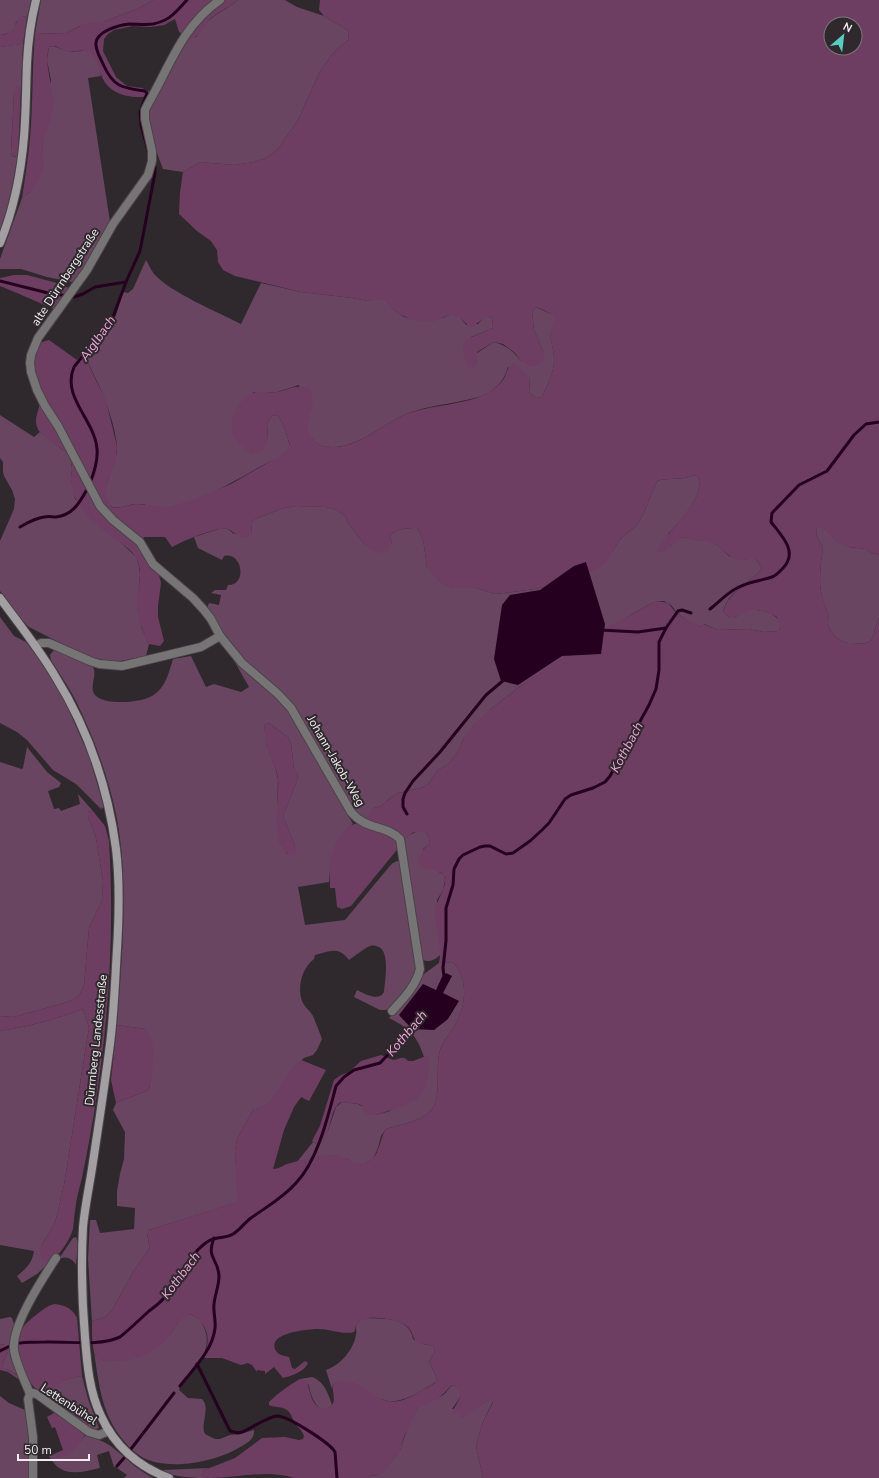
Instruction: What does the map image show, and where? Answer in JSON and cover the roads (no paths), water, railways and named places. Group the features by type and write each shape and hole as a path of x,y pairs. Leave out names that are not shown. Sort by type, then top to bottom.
{"main road":[{"path":"0,243 9,221 20,178 24,136 27,62 30,30 36,0"},
{"name":"Dürrnberg Landesstraße","path":"0,598 35,646 68,698 92,751 101,778 111,818 116,858 118,916 116,981 104,1086 83,1229 82,1295 88,1368 93,1392 100,1414 109,1431 124,1451 140,1464 169,1478"}],"street":[{"name":"alte Dürrnbergstraße","path":"153,564 145,548 140,542 114,520 96,500 37,390 31,372 30,363 31,355 38,338 90,264 113,224 148,175 152,158 146,129 145,110 176,50 208,8 220,0"},
{"name":"Johann-Jakob-Weg","path":"153,564 189,594 204,610 220,636 242,663 278,694 291,708 351,812 357,819 366,825 388,830 400,839 420,969 419,975 412,986 392,1011"},
{"path":"35,646 41,643 49,643 99,664 122,666 149,658 179,653 201,647 220,636"},
{"path":"30,1394 14,1352 15,1338 27,1307 56,1258"},
{"name":"Lettenbühel","path":"33,1478 33,1437 28,1399 30,1394 34,1393 38,1395 88,1432 99,1435 109,1431"}],"waterway":[{"name":"Aiglbach","path":"149,154 141,125 140,112 147,93 145,91 125,88 116,83 108,73 98,54 96,43 100,35 114,27 129,24 153,24 165,20 174,14 187,0"},
{"name":"Aiglbach","path":"90,483 97,457 97,449 91,428 75,398 71,378 74,367 113,317 126,282 140,251 155,167"},
{"path":"0,281 48,293 74,297 95,287 126,282"},
{"name":"Kothbach","path":"710,609 733,590 745,584 772,577 784,567 788,561 789,549 771,522 772,513 799,485 827,471 854,435 866,424 879,422"},
{"name":"Aiglbach","path":"20,527 37,518 56,517 66,514 78,504 86,491"},
{"name":"Kothbach","path":"444,977 443,968 446,941 446,908 453,885 454,869 459,859 463,855 485,846 490,846 506,854 513,853 530,841 549,823 565,799 571,795 593,788 605,782 610,776 649,705 656,689 659,670 659,642 666,628 678,611 682,610 691,613"},
{"name":"Kothbach","path":"600,630 638,632 666,628"},
{"name":"Kothbach","path":"407,814 403,807 403,799 413,781 440,752 486,695 505,679"},
{"name":"Kothbach","path":"20,1343 92,1343 120,1337 161,1301 169,1292 194,1254 200,1248 210,1240 227,1237 238,1231 249,1220 280,1198 296,1183 304,1173 316,1150 326,1124 336,1086 344,1077 354,1070 380,1063 414,1027"},
{"path":"180,1386 202,1359 211,1344 213,1336 215,1325 214,1304 219,1276 217,1265 211,1251 214,1238"},
{"name":"Kothbach","path":"0,1351 10,1346"},
{"path":"197,1364 230,1431 238,1433 242,1432 269,1418 277,1416 290,1420 332,1448 335,1452 337,1478"},
{"path":"131,1449 174,1393"},
{"path":"117,1466 124,1458"}]}
